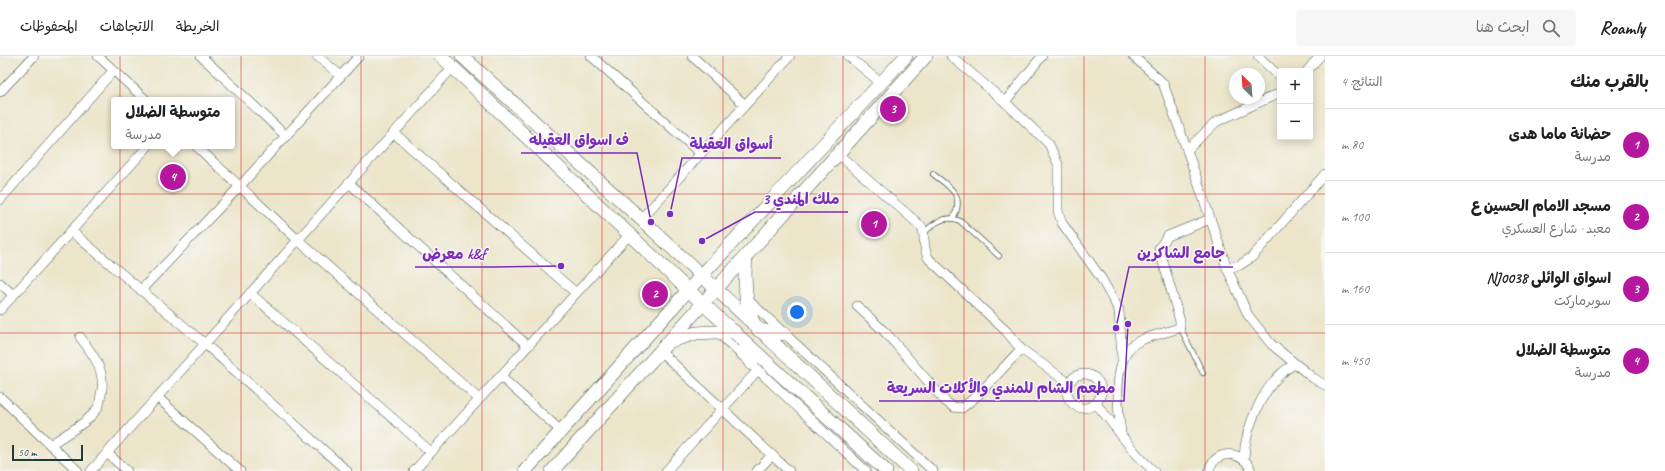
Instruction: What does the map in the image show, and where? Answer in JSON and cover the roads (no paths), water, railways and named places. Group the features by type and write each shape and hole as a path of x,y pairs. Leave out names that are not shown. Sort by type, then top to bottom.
{"main road":[{"path":"441,56 703,304 886,471"},
{"path":"462,56 641,219 757,329 911,471"},
{"path":"525,471 688,290 906,56"},
{"path":"552,471 926,56"},
{"path":"746,256 744,281 750,317 757,329 785,334"},
{"path":"665,346 696,333 734,331"},
{"path":"744,341 755,367"}],"street":[{"path":"0,92 34,56"},
{"path":"98,56 143,97"},
{"path":"201,56 286,136"},
{"path":"317,56 340,76"},
{"path":"141,290 240,186 359,56"},
{"path":"591,56 701,154"},
{"path":"692,56 745,105"},
{"path":"641,219 790,56"},
{"path":"848,56 881,83"},
{"path":"951,56 1040,134 1049,144 1055,156 1058,164 1058,211 1062,223 1115,300 1120,310 1122,360 1118,393 1121,434"},
{"path":"1005,102 1042,56"},
{"path":"1133,56 1162,83 1187,150 1227,268 1248,315 1271,344 1313,378 1325,385"},
{"path":"1258,56 1277,74"},
{"path":"1310,68 1320,56"},
{"path":"91,471 250,293 299,241 453,67"},
{"path":"0,200 114,70"},
{"path":"1187,150 1216,122 1277,94"},
{"path":"394,133 576,293"},
{"path":"0,310 145,149"},
{"path":"199,149 299,241 479,399"},
{"path":"838,154 917,222 924,233 924,252 929,259 1006,331 1021,349 1069,383"},
{"path":"1227,268 1240,265 1252,257 1325,174"},
{"path":"349,183 528,346"},
{"path":"1122,360 1133,345 1180,327 1180,321 1159,248 1168,236 1210,219"},
{"path":"71,231 205,344 347,471"},
{"path":"414,471 630,234"},
{"path":"0,283 13,295"},
{"path":"250,293 431,452"},
{"path":"746,298 933,471"},
{"path":"857,306 886,334 945,401 953,407 962,408 978,395 1021,349"},
{"path":"716,331 866,471"},
{"path":"50,444 87,418 98,407 103,388 102,374 94,356 80,337"},
{"path":"665,346 722,409 789,471"},
{"path":"1244,458 1247,433 1266,392 1282,373 1295,364"},
{"path":"666,471 722,409 755,367"},
{"path":"1079,375 1092,376 1097,380 1102,392 1096,404 1090,408 1076,407 1068,397 1069,383 1079,375"},
{"path":"500,376 561,431"},
{"path":"0,397 78,471"},
{"path":"157,397 240,471"},
{"path":"1096,404 1133,451 1154,471"},
{"path":"107,453 127,471"},
{"path":"1209,471 1214,461 1220,456 1228,454 1244,458 1251,471"},
{"path":"757,471 772,455"}],"lane":[{"path":"933,174 947,185 957,197 959,204 953,218"},
{"path":"924,233 937,221 953,218 960,221 999,256"},
{"path":"1180,327 1203,373"}],"place":[{"name":"اسواق الوائلی NJ0038","path":"893,109"},
{"name":"متوسطة الضلال","path":"173,177"},
{"name":"أسواق العقيلة","path":"670,214"},
{"name":"ف اسواق العقيله","path":"651,222"},
{"name":"حضانة ماما هدى","path":"874,224"},
{"name":"ملك المندي 3","path":"702,241"},
{"name":"معرض k&f","path":"561,266"},
{"name":"مسجد الامام الحسين ع","path":"655,294"},
{"name":"مطعم الشام للمندي والأكلات السريعة","path":"1128,324"},
{"name":"جامع الشاكرين","path":"1116,328"}]}
